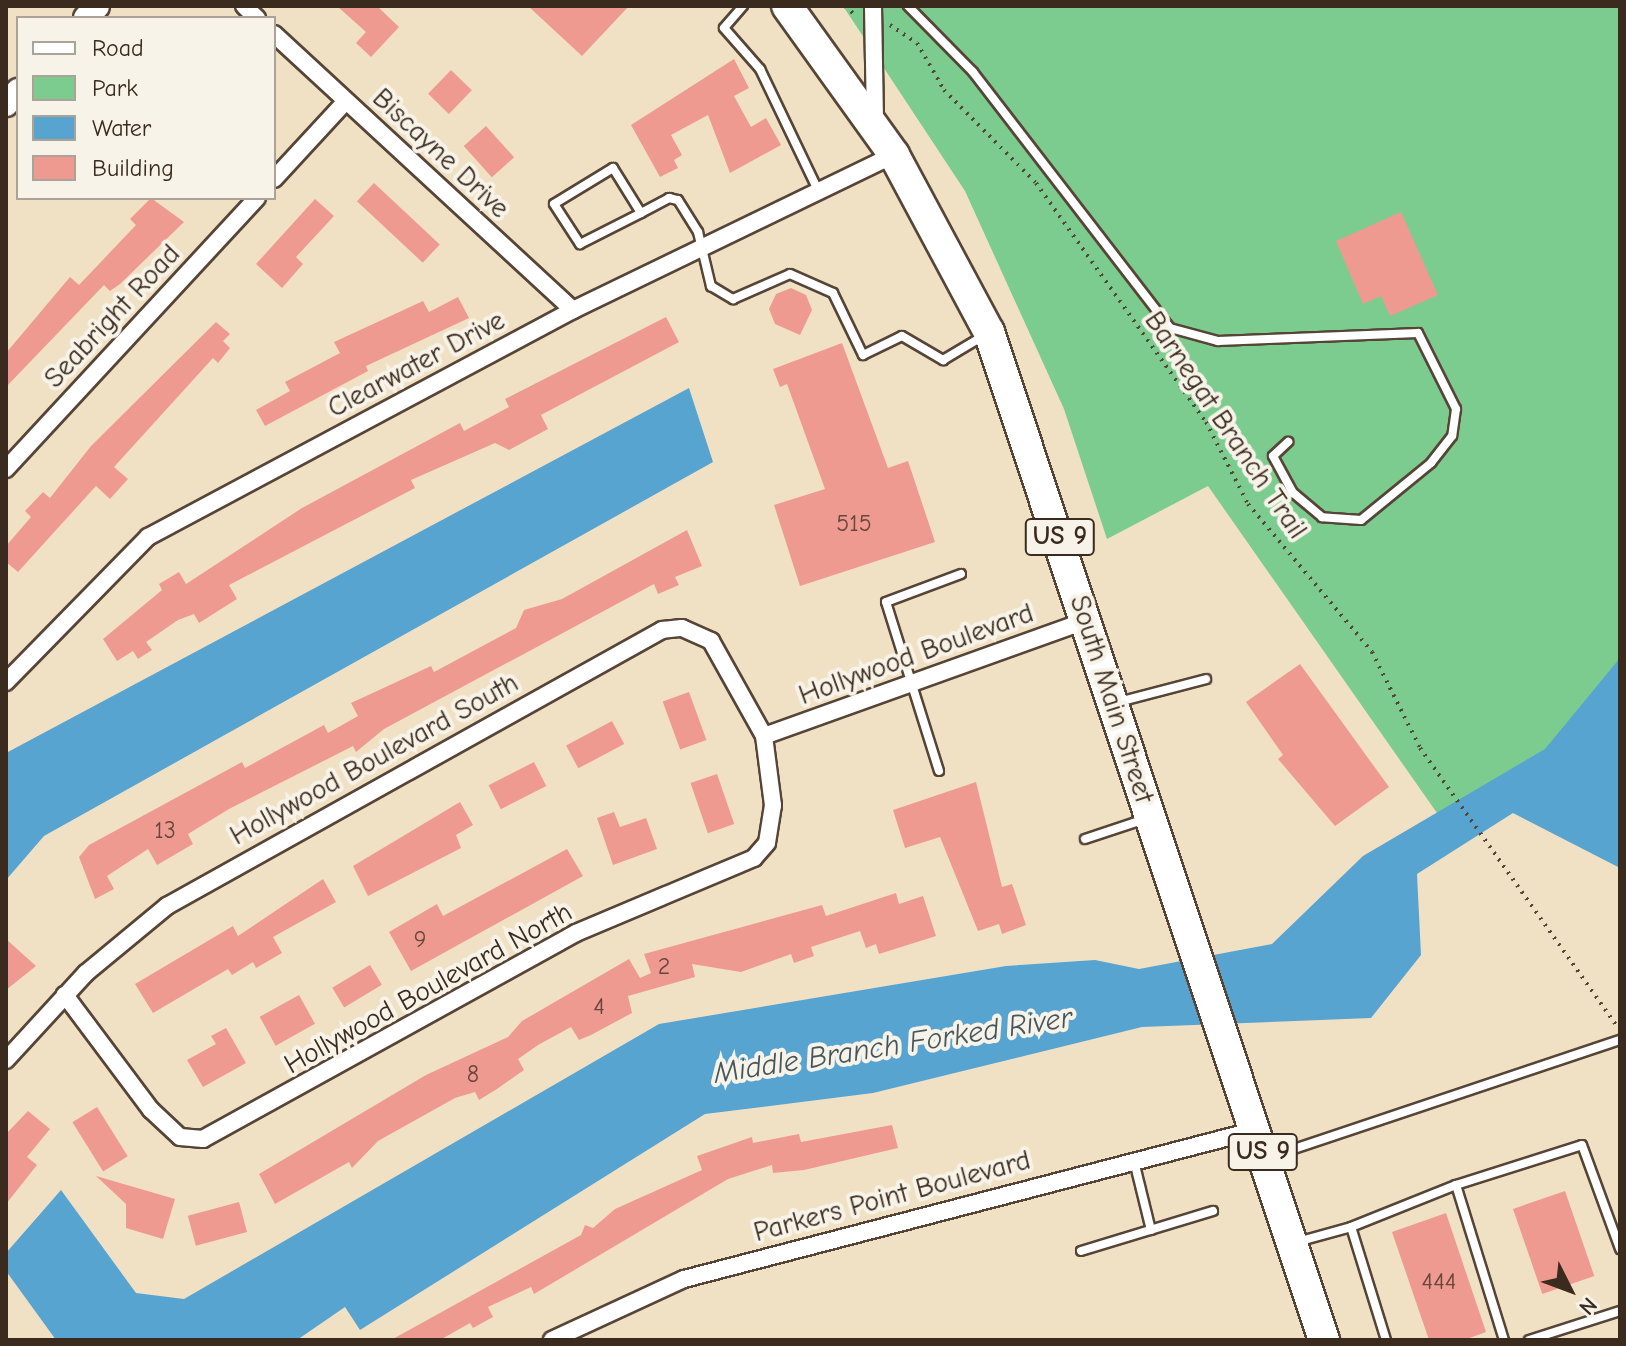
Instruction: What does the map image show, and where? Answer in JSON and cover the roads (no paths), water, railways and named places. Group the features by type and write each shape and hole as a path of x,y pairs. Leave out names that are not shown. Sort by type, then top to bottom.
{"highway":[{"name":"South Main Street","path":"787,6 894,155 989,332 1261,1144 1293,1243 1317,1338"}],"street":[{"path":"873,6 876,126"},
{"name":"Biscayne Drive","path":"276,36 573,310"},
{"path":"276,177 346,101"},
{"name":"Clearwater Drive","path":"6,682 148,537 573,310 894,155"},
{"name":"Seabright Road","path":"6,469 255,200"},
{"name":"Hollywood Boulevard","path":"764,736 1085,621"},
{"name":"Hollywood Boulevard South","path":"6,1060 65,995 167,906 662,630 682,628 711,641 764,736"},
{"name":"Hollywood Boulevard North","path":"65,995 151,1110 180,1137 203,1139 576,933 754,858 767,843 773,805 764,736"},
{"name":"Parkers Point Boulevard","path":"552,1340 571,1335 684,1279 1134,1161 1261,1144"}],"lane":[{"path":"743,6 724,28 760,69 819,192"},
{"path":"908,6 973,72 1170,328 1218,341 1418,333 1456,409 1452,436 1431,463 1361,520 1322,517 1293,493 1273,456 1288,442"},
{"path":"641,213 613,168 554,204 580,244 641,213 678,200 702,250 711,286 733,299 790,274 833,293 863,355 902,336 943,360 989,332"},
{"path":"939,771 916,680 886,602 961,574"},
{"path":"1113,704 1206,679"},
{"path":"1085,839 1151,817"},
{"path":"1261,1144 1620,1040"},
{"path":"1293,1243 1351,1227 1456,1185 1582,1145 1620,1249"},
{"path":"1134,1161 1151,1230"},
{"path":"1456,1185 1504,1340"},
{"path":"1081,1251 1213,1211"},
{"path":"1351,1227 1386,1340"},
{"path":"1529,1340 1620,1311"}],"water":[{"path":"689,388 713,462 44,836 6,880 6,753"},
{"name":"Middle Branch Forked River","path":"1620,658 1620,868 1513,813 1417,874 1421,955 1371,1018 1142,1027 873,1093 705,1114 360,1330 345,1307 297,1340 56,1340 6,1271 6,1253 61,1190 136,1293 184,1299 659,1024 1006,966 1095,960 1139,969 1272,944 1363,856 1545,749"}]}
